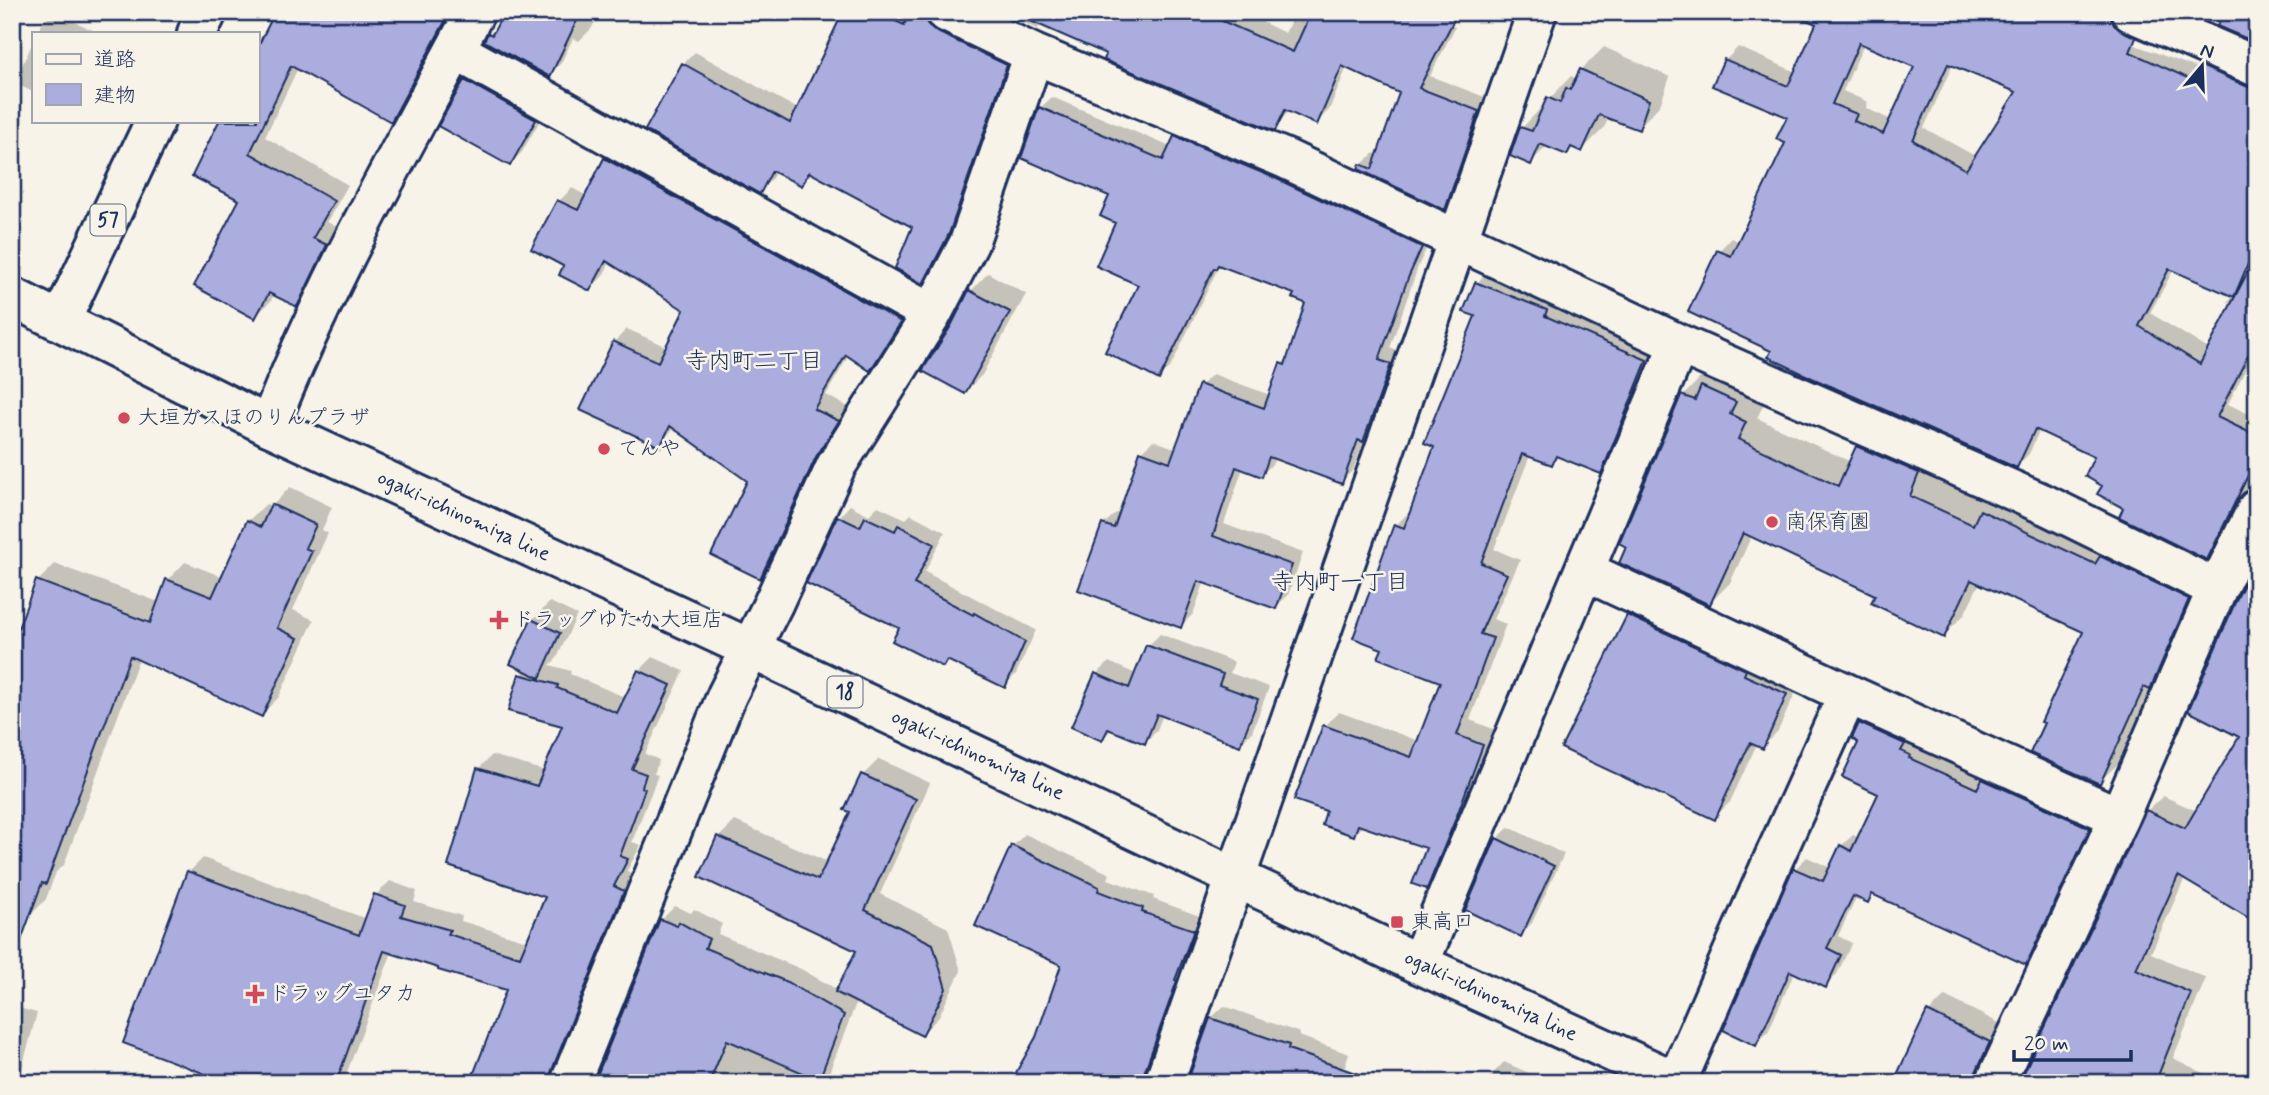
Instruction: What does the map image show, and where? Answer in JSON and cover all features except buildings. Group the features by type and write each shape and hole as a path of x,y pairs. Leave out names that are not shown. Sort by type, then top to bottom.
{"street":[{"path":"197,32 206,12"},
{"path":"269,426 289,373 345,257 475,12"},
{"path":"946,12 1034,54 1286,159 1679,344 2046,505 2217,589"},
{"path":"1164,1083 1460,240 1537,12"},
{"path":"2131,12 2257,67"},
{"path":"455,50 932,314"},
{"path":"569,1083 727,695 836,466 932,314 969,243 1034,54"},
{"name":"57","path":"61,320 155,122"},
{"name":"ogaki-ichinomiya line","path":"12,297 269,426 751,649 1419,964 1678,1082"},
{"path":"1419,964 1679,344"},
{"path":"1995,1083 2119,817 2217,589 2253,526"},
{"path":"1585,571 2119,817"},
{"path":"1678,1082 1848,694"}],"place":[{"name":"大垣ガスほのりんプラザ","path":"124,418"},
{"name":"てんや","path":"604,449"},
{"name":"南保育園","path":"1772,522"},
{"name":"ドラッグゆたか大垣店","path":"499,620"},
{"name":"東高口","path":"1397,922"},
{"name":"ドラッグユタカ","path":"255,994"}],"district":[{"name":"寺内町二丁目","path":"754,362"},
{"name":"寺内町一丁目","path":"1340,583"}]}
